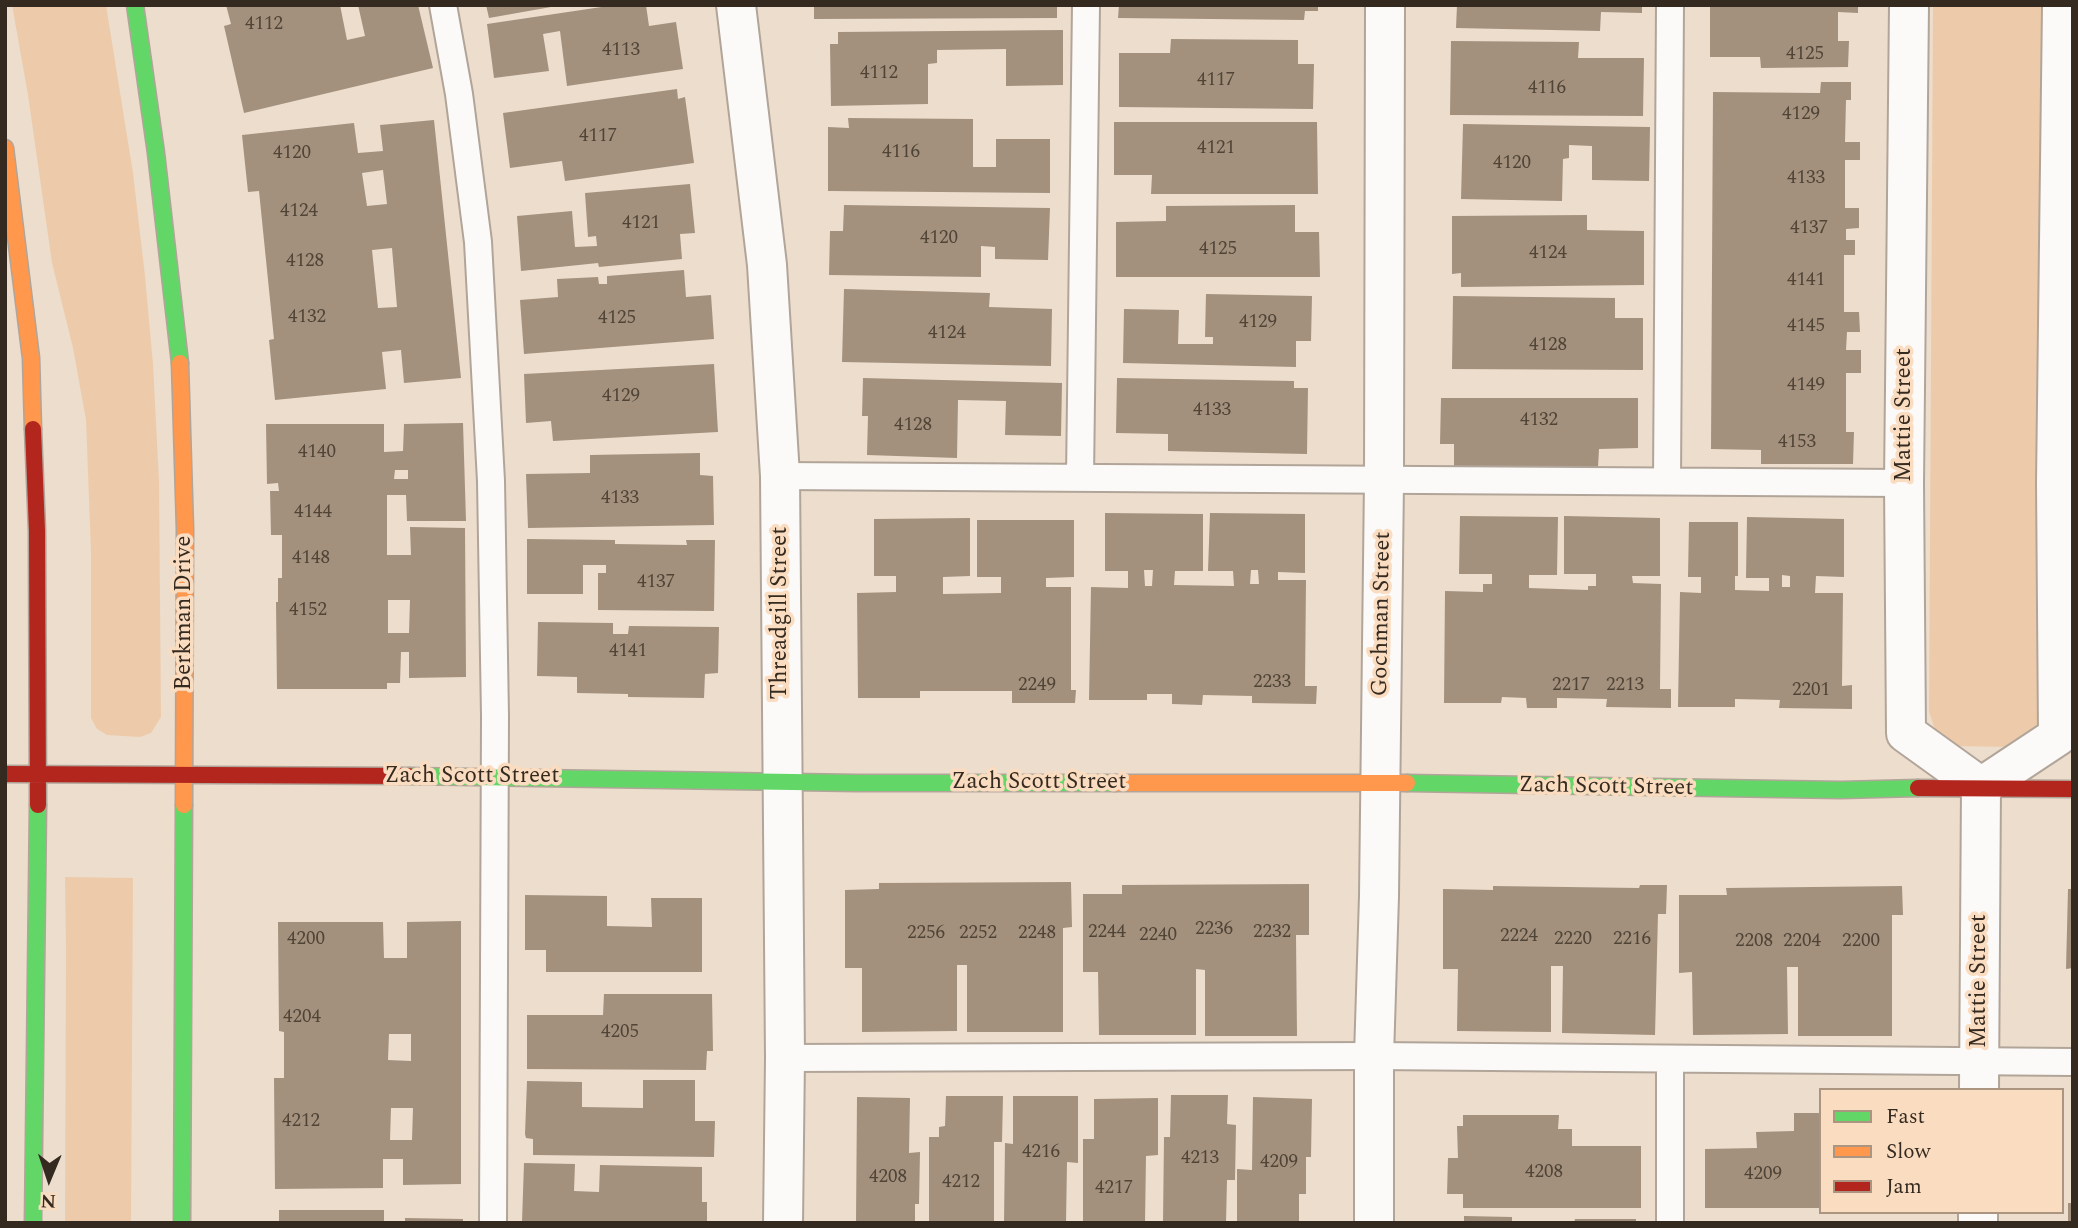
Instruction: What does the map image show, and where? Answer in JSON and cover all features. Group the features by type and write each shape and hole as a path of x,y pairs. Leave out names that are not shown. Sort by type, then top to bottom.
{"street":[{"name":"Berkman Drive","path":"135,5 179,346 186,529 182,1223"},
{"name":"Threadgill Street","path":"736,5 767,265 780,475 785,1058 783,1223"},
{"name":"Gochman Street","path":"1374,1223 1374,1056 1381,783 1384,480 1385,5"},
{"name":"Mattie Street","path":"1909,5 1904,483 1906,733 1981,787 1979,1076"},
{"path":"1981,787 2058,736 2064,482 2062,5"},
{"path":"5,148 31,358 37,531 38,773 33,1223"},
{"name":"Zach Scott Street","path":"5,774 1381,783 1841,790 1981,787 2073,789"}],"lane":[{"path":"443,5 459,94 478,242 491,481 495,776 493,1223"},
{"path":"1080,478 1086,5"},
{"path":"1667,481 1670,5"},
{"path":"780,475 1904,483"},
{"path":"785,1058 1374,1056 1670,1059 1979,1076 2073,1062"},
{"path":"1670,1059 1670,1223"}],"shaded area":[{"path":"12,5 106,5 133,173 145,276 159,481 161,717 151,733 140,737 107,735 97,729 91,718 91,552 86,420 73,348 52,263"},
{"path":"1933,5 2042,5 2038,728 2010,747 1954,746 1937,735 1929,712"},
{"path":"65,877 133,878 131,1223 65,1223"}],"building":[{"path":"226,5 340,5 347,40 365,36 358,5 418,5 433,68 244,113 224,26 231,24"},
{"path":"486,5 551,5 551,7 489,18"},
{"path":"615,5 646,5 649,26 676,22 683,69 567,86 560,31 543,34 549,71 494,78 487,24"},
{"path":"814,5 1057,5 1057,18 814,19"},
{"path":"1119,5 1318,5 1318,11 1305,11 1304,20 1118,18"},
{"path":"1457,5 1642,5 1642,13 1601,12 1600,31 1456,28"},
{"path":"1710,5 1858,5 1858,13 1838,12 1838,41 1849,41 1848,67 1761,68 1760,57 1710,57"},
{"path":"1063,30 1063,85 1006,86 1006,49 937,50 937,63 928,64 928,104 831,106 830,44 838,44 838,32"},
{"path":"1171,39 1298,40 1298,64 1314,64 1313,109 1119,107 1119,53 1170,53"},
{"path":"1451,41 1579,42 1578,58 1644,58 1643,116 1450,115"},
{"path":"1821,82 1851,82 1851,100 1846,100 1845,142 1860,142 1860,160 1845,160 1845,208 1859,208 1859,228 1846,229 1846,240 1855,240 1855,255 1844,255 1844,312 1859,312 1860,332 1847,332 1846,350 1861,350 1861,373 1846,373 1846,432 1854,432 1853,464 1761,464 1761,450 1711,449 1713,92 1820,93"},
{"path":"677,89 678,99 685,97 694,163 565,181 562,161 510,168 503,113"},
{"path":"848,118 973,119 973,167 996,167 996,139 1050,139 1050,193 828,191 828,127 849,128"},
{"path":"434,120 461,378 404,383 401,350 382,352 386,389 275,400 269,340 274,339 259,191 248,192 242,135 354,123 358,153 383,151 380,125","holes":["383,170 387,204 367,206 362,173","392,248 397,307 378,308 372,250"]},
{"path":"1114,122 1317,122 1318,194 1151,194 1152,175 1114,175"},
{"path":"1463,124 1650,127 1649,181 1592,180 1592,146 1569,145 1569,158 1563,159 1562,201 1461,199"},
{"path":"690,184 695,233 680,234 682,259 599,267 598,263 521,271 517,216 572,211 575,247 597,246 596,236 588,237 585,193"},
{"path":"844,205 1050,208 1048,260 995,259 995,247 981,246 981,277 829,275 830,231 843,231"},
{"path":"1295,205 1295,232 1319,232 1320,277 1116,277 1116,222 1166,221 1166,206"},
{"path":"1587,215 1587,230 1644,231 1644,285 1461,287 1461,273 1452,274 1452,216"},
{"path":"684,270 686,297 711,295 714,339 524,354 520,300 558,297 557,279 598,277 599,284 607,284 607,276"},
{"path":"844,289 990,293 989,307 1052,309 1051,366 842,362"},
{"path":"1206,294 1312,296 1311,341 1296,341 1296,367 1123,363 1124,309 1179,310 1178,344 1213,344 1213,337 1205,337"},
{"path":"1453,296 1615,298 1615,318 1643,318 1643,370 1452,369"},
{"path":"714,364 718,432 553,441 551,421 526,423 524,374"},
{"path":"863,378 1062,383 1061,436 1005,435 1006,401 958,400 957,458 867,455 868,416 862,416"},
{"path":"1117,378 1294,381 1294,388 1308,388 1307,454 1168,451 1168,434 1116,433"},
{"path":"1441,398 1638,398 1638,448 1599,449 1598,467 1454,467 1454,444 1440,444"},
{"path":"463,423 466,521 407,521 406,495 387,495 387,555 411,555 410,527 465,528 466,677 409,678 409,652 401,652 400,683 387,683 387,689 277,689 276,602 278,578 282,578 282,535 271,535 270,491 279,491 278,483 267,484 266,424 384,424 384,452 403,451 404,424","holes":["395,470 408,470 408,479 394,479","388,600 410,600 409,633 388,633"]},
{"path":"700,453 700,475 713,476 714,525 528,528 526,474 590,473 590,455"},
{"path":"1105,513 1203,514 1203,571 1175,571 1174,585 1234,586 1233,571 1208,571 1210,513 1305,514 1305,573 1278,572 1278,580 1306,580 1305,686 1317,686 1316,704 1252,703 1252,696 1203,695 1202,705 1172,704 1172,694 1147,694 1147,700 1089,700 1091,587 1128,588 1128,571 1105,571","holes":["1144,570 1153,570 1152,586 1145,586","1251,570 1258,570 1259,584 1250,584"]},
{"path":"1460,516 1558,517 1557,575 1529,575 1529,588 1588,590 1588,586 1596,586 1596,574 1564,574 1564,516 1660,518 1660,576 1632,576 1633,583 1661,584 1660,689 1671,689 1671,708 1606,707 1607,699 1557,698 1557,708 1527,708 1526,698 1502,697 1501,703 1444,703 1445,591 1483,592 1483,584 1492,584 1492,574 1459,574"},
{"path":"1747,517 1844,519 1844,577 1816,576 1815,593 1843,593 1842,686 1852,685 1852,709 1779,708 1780,700 1735,699 1735,707 1678,707 1680,592 1701,593 1701,577 1688,577 1689,522 1738,522 1738,576 1735,576 1735,590 1769,591 1769,578 1746,578","holes":["1782,575 1790,576 1790,587 1782,587"]},
{"path":"970,518 970,576 943,577 943,594 1001,593 1001,577 977,577 977,520 1074,520 1074,577 1046,578 1046,587 1071,587 1071,690 1076,690 1075,703 1012,703 1012,691 920,691 920,698 858,698 857,593 896,592 896,576 874,576 874,519"},
{"path":"527,539 615,540 615,544 687,545 686,540 715,540 714,611 598,610 598,573 606,573 606,565 583,565 583,594 527,594"},
{"path":"538,622 613,623 613,634 628,634 629,626 719,627 718,673 705,674 704,698 577,693 577,677 537,676"},
{"path":"1071,882 1072,927 1063,928 1063,1032 967,1032 967,965 957,965 957,1031 862,1032 862,968 845,968 845,890 879,889 879,883"},
{"path":"1309,884 1309,935 1296,935 1297,1036 1205,1036 1205,970 1196,969 1196,1035 1099,1035 1098,972 1083,972 1083,894 1122,894 1122,885"},
{"path":"1640,885 1667,885 1666,914 1658,914 1655,1035 1562,1033 1563,966 1551,966 1551,1032 1457,1031 1458,969 1443,969 1443,889 1493,890 1493,886 1639,888"},
{"path":"1902,886 1903,915 1892,915 1892,1036 1798,1036 1798,967 1787,967 1788,1034 1693,1035 1692,972 1679,973 1679,895 1727,895 1726,888"},
{"path":"2068,889 2073,889 2073,968 2066,969"},
{"path":"525,895 607,896 607,926 652,927 651,898 702,898 702,972 546,972 546,950 525,950"},
{"path":"461,921 461,1184 403,1185 403,1159 383,1159 383,1188 275,1189 274,1078 284,1078 284,1032 279,1031 278,922 383,922 384,958 407,958 407,922","holes":["389,1034 411,1034 411,1061 388,1060","391,1108 413,1108 412,1140 390,1140"]},
{"path":"604,994 712,994 713,1051 707,1051 706,1070 527,1069 527,1015 603,1015"},
{"path":"643,1080 695,1080 695,1121 715,1121 714,1157 533,1155 533,1139 526,1138 525,1134 527,1081 582,1082 582,1107 643,1108"},
{"path":"1171,1095 1228,1095 1227,1124 1236,1125 1235,1180 1227,1180 1226,1223 1163,1223 1164,1137 1170,1137"},
{"path":"946,1096 1003,1096 1002,1142 994,1142 994,1223 929,1223 929,1137 939,1137 939,1127 945,1126"},
{"path":"1013,1096 1078,1096 1078,1163 1067,1162 1066,1223 1004,1223 1005,1143 1013,1144"},
{"path":"857,1097 910,1098 909,1153 920,1152 919,1204 915,1204 915,1223 856,1223"},
{"path":"1253,1097 1312,1099 1311,1157 1306,1157 1306,1194 1299,1194 1299,1223 1237,1223 1237,1169 1252,1170"},
{"path":"1158,1098 1158,1155 1146,1156 1145,1223 1083,1223 1083,1139 1094,1139 1094,1099"},
{"path":"1794,1113 1819,1113 1819,1208 1705,1208 1705,1149 1757,1148 1756,1132 1794,1131"},
{"path":"1463,1115 1559,1115 1558,1129 1572,1129 1572,1146 1641,1146 1641,1208 1463,1208 1463,1194 1447,1194 1448,1158 1458,1158 1457,1126 1463,1126"},
{"path":"524,1163 575,1164 574,1191 599,1192 600,1165 702,1167 702,1202 707,1202 707,1223 522,1222"},
{"path":"2068,1203 2073,1203 2073,1223 2068,1223"},
{"path":"279,1210 384,1210 384,1223 279,1223"},
{"path":"1464,1216 1512,1217 1512,1223 1464,1223"},
{"path":"405,1218 463,1219 463,1223 405,1223"},
{"path":"1575,1219 1636,1219 1636,1223 1574,1223"}],"traffic: fast":[{"path":"135,5 156,153 180,363"},
{"path":"409,776 857,783 1115,783"},
{"path":"1407,783 1841,790 1918,788"},
{"path":"33,1223 38,805"},
{"path":"182,1223 184,805"}],"traffic: slow":[{"path":"5,148 31,358 33,429"},
{"path":"180,363 185,529 184,805"},
{"path":"1115,783 1407,783"}],"traffic: jam":[{"path":"33,429 37,531 38,805"},
{"path":"5,774 409,776"},
{"path":"1918,788 2073,789"}]}
